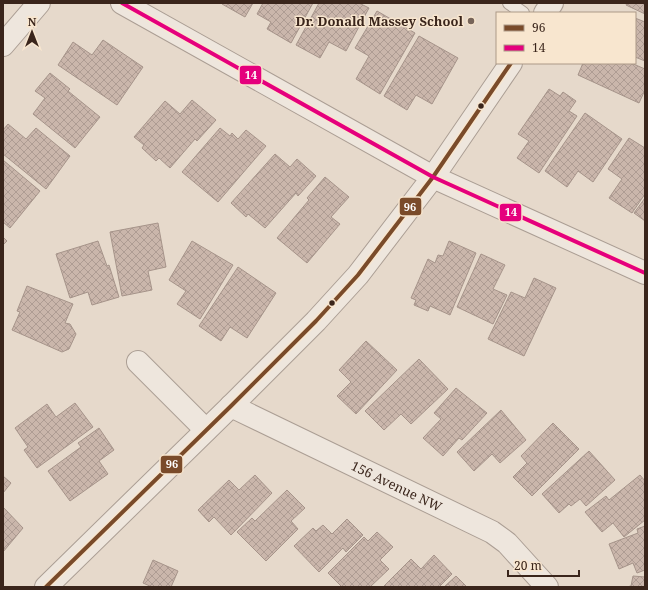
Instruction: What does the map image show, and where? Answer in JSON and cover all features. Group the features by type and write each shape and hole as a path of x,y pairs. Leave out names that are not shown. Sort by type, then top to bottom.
{"street":[{"path":"3,45 39,3"},
{"path":"122,3 433,177 645,272"},
{"path":"546,12 552,3"},
{"path":"46,587 316,321 358,275 433,177 510,64"},
{"path":"138,362 206,430"},
{"name":"156 Avenue NW","path":"231,406 492,532 515,551 547,587"}],"lane":[{"path":"509,3 522,12"}],"building":[{"path":"253,3 245,17 222,4"},
{"path":"263,3 313,3 291,43 267,29 271,22 257,14"},
{"path":"319,3 359,3 369,8 346,51 329,42 320,58 296,45"},
{"path":"627,3 645,3 645,14 626,5"},
{"path":"377,11 415,33 380,94 356,79 369,56 355,48"},
{"path":"636,18 645,22 645,61 636,57"},
{"path":"419,36 458,58 432,104 416,95 407,110 384,96"},
{"path":"103,40 143,67 117,105 58,65 73,42 92,55"},
{"path":"583,64 633,64 645,69 645,90 639,103 578,75"},
{"path":"50,73 70,89 68,91 100,117 75,148 33,114 45,98 35,91"},
{"path":"549,89 560,96 563,92 576,101 569,111 577,116 539,173 517,158 529,141 518,134"},
{"path":"192,100 216,120 197,141 195,139 170,168 159,158 156,161 142,148 144,145 134,137 165,101 180,114"},
{"path":"585,113 622,139 593,182 578,171 567,187 545,171"},
{"path":"8,124 26,139 36,128 70,156 46,189 3,154 3,130"},
{"path":"220,128 230,136 232,133 238,139 246,130 266,146 218,202 182,172"},
{"path":"629,138 645,148 645,194 632,213 609,198 622,179 608,169"},
{"path":"275,154 290,167 297,159 316,176 298,196 296,193 265,228 248,214 246,217 231,203"},
{"path":"3,160 40,191 10,228 3,222"},
{"path":"325,177 349,197 331,217 340,224 307,263 277,238 309,200 307,198"},
{"path":"645,198 645,221 634,213"},
{"path":"158,223 166,267 148,271 152,290 122,296 110,232"},
{"path":"3,237 7,241 3,245"},
{"path":"98,241 107,266 109,265 119,297 92,305 88,292 70,298 56,254"},
{"path":"192,241 233,265 200,319 177,304 186,291 169,280"},
{"path":"449,241 476,253 450,315 430,306 428,311 414,305 416,300 411,298 428,259 435,263 438,255 443,256"},
{"path":"481,254 505,265 493,289 507,295 493,324 457,307"},
{"path":"238,267 276,293 247,338 230,327 221,341 199,326"},
{"path":"534,278 556,288 524,356 488,339 511,292 525,298"},
{"path":"27,286 73,304 65,323 70,324 76,334 69,349 62,352 12,330 20,312 17,311"},
{"path":"366,341 397,370 356,414 337,396 351,382 339,370"},
{"path":"419,359 448,389 411,424 401,414 384,430 365,411"},
{"path":"456,388 487,413 462,440 459,438 443,456 423,438 441,419 434,413"},
{"path":"75,403 93,427 37,468 24,450 28,447 15,428 47,404 56,417"},
{"path":"501,410 526,440 500,463 492,454 474,471 457,452"},
{"path":"553,423 579,449 532,496 513,477 527,463 521,456"},
{"path":"99,428 114,450 99,461 108,474 70,501 48,471 81,447 78,443"},
{"path":"589,451 615,480 586,506 580,499 571,506 569,504 559,513 542,494"},
{"path":"255,475 272,493 231,535 214,517 209,522 198,510 229,480 239,490"},
{"path":"640,475 645,481 645,520 624,537 613,523 602,532 585,512 606,496 609,500"},
{"path":"3,476 11,483 3,493"},
{"path":"287,490 305,508 291,521 298,529 266,561 237,532 252,518 255,521"},
{"path":"3,507 23,528 3,552"},
{"path":"347,519 363,535 346,552 343,548 319,572 294,546 313,528 316,531 323,525 332,534"},
{"path":"645,526 645,570 637,573 633,563 619,569 609,544 638,533 637,529"},
{"path":"377,532 393,547 380,560 389,569 370,587 342,587 328,573 364,537 368,541"},
{"path":"434,555 452,574 439,587 383,587 411,559 421,569"},
{"path":"153,560 178,571 171,587 152,587 143,583"},
{"path":"456,576 467,587 444,587"},
{"path":"633,576 645,577 645,587 626,587 631,586"}],"transit line":[{"name":"14","path":"122,3 433,177 645,273"},
{"name":"96","path":"46,587 231,406 316,321 358,275 433,177 510,64"}],"place":[{"name":"Dr. Donald Massey School","path":"471,21"}]}
